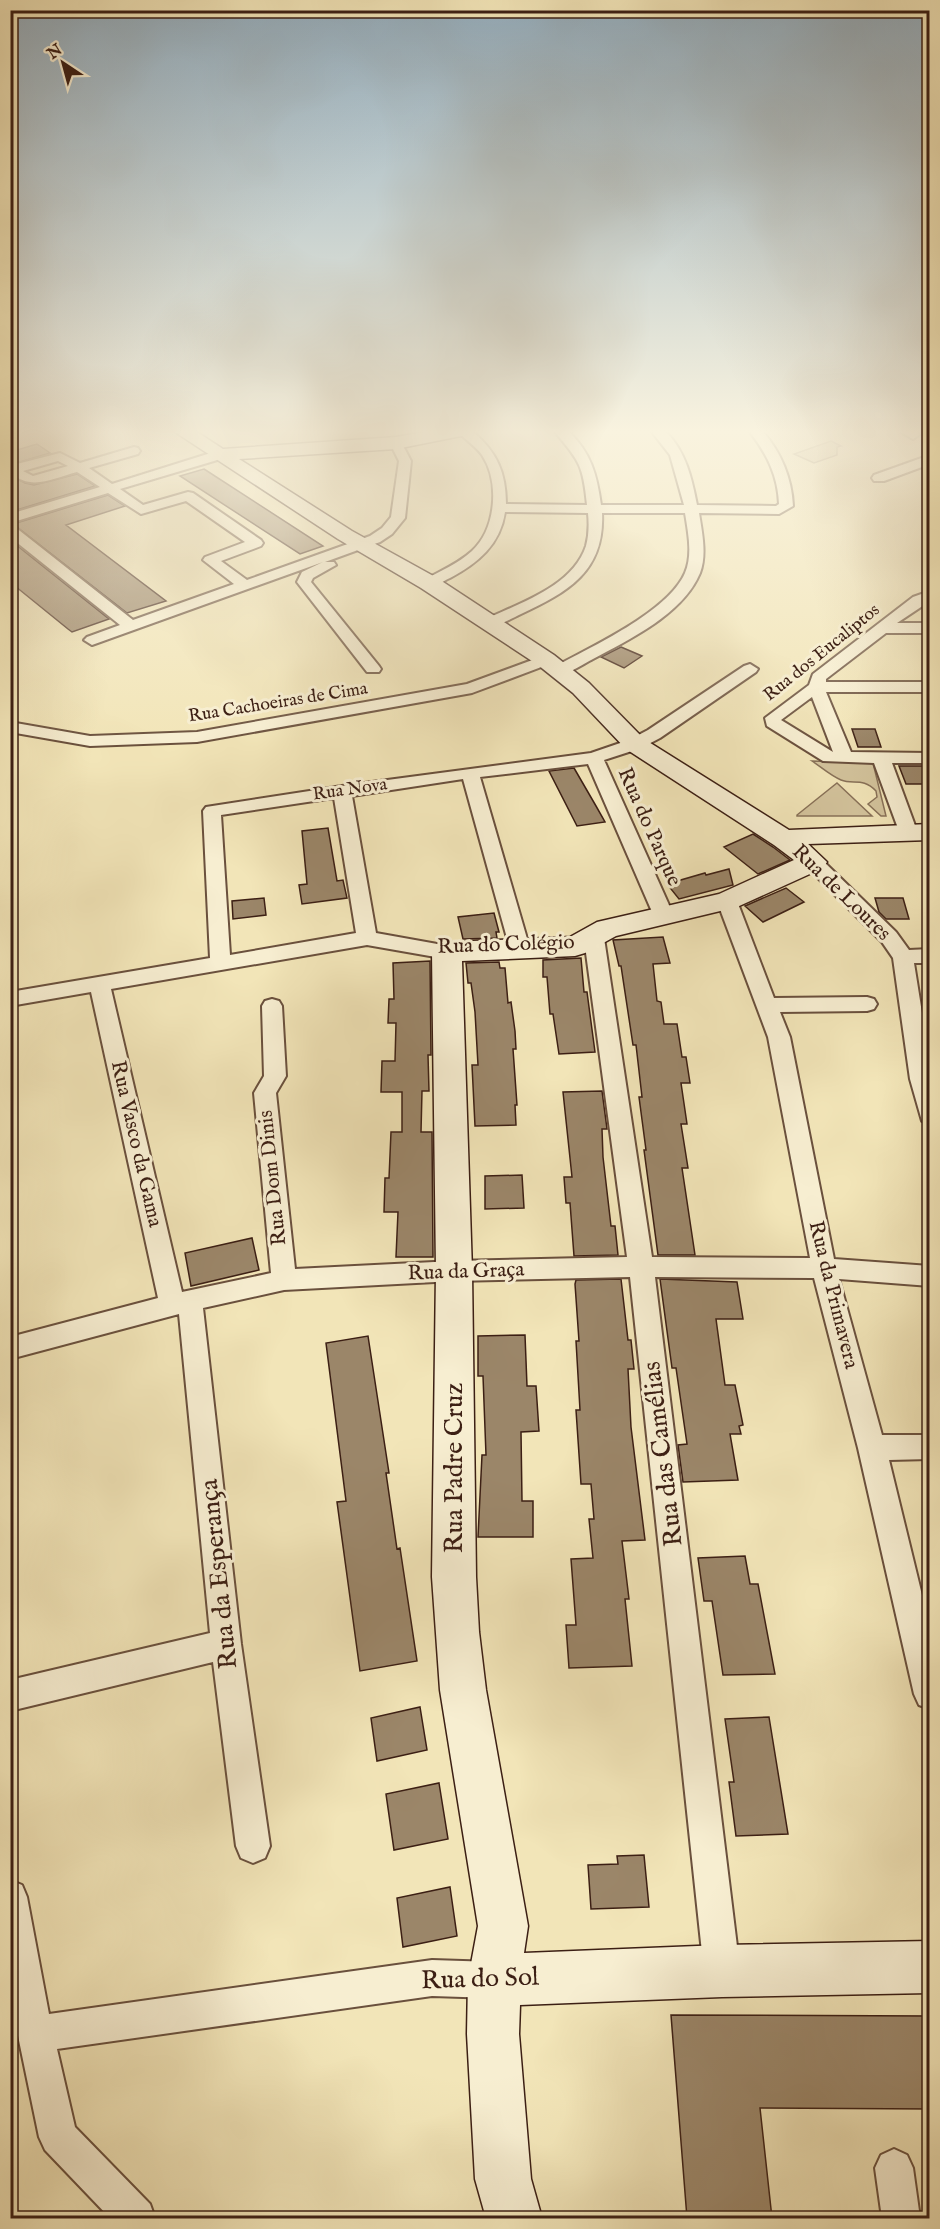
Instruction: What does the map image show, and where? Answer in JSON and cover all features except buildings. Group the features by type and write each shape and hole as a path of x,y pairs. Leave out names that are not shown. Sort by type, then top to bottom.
{"street":[{"path":"18,536 130,625"},
{"path":"244,585 210,560 256,543 246,536"},
{"name":"Rua de Loures","path":"348,536 429,583 553,665 588,696 635,744 784,839 813,862 889,938 903,957 928,1102"},
{"path":"373,669 304,582 307,575 313,571 365,547 380,536"},
{"path":"429,583 478,554 492,536"},
{"path":"491,622 551,592 577,573 593,546 594,536"},
{"name":"Rua Cachoeiras de Cima","path":"10,727 90,741 197,737 472,688 553,665 624,635 669,604 692,574 695,536"},
{"path":"92,640 244,585 365,547"},
{"name":"Rua dos Eucaliptos","path":"844,757 829,757 773,723 773,718 816,687 819,677 918,600 930,595"},
{"path":"884,628 930,628"},
{"name":"Rua Nova","path":"220,962 212,811 342,790 594,758 635,744 750,669"},
{"path":"930,687 816,687 844,757 930,758"},
{"path":"784,839 806,836 919,832 881,757"},
{"name":"Rua do Parque","path":"594,758 663,914"},
{"path":"470,773 520,949"},
{"path":"342,790 367,938"},
{"name":"Rua do Colégio","path":"10,999 367,938 447,952 575,946 594,938 607,929 663,914 727,901 813,862"},
{"name":"Rua da Primavera","path":"727,901 779,1037 824,1268 872,1448 930,1694"},
{"name":"Rua das Camélias","path":"594,938 641,1267 722,1971"},
{"name":"Rua Padre Cruz","path":"447,952 454,1271 454,1577 463,1690 503,1926 494,1980 493,2034 503,2179 514,2218"},
{"path":"903,957 930,956"},
{"name":"Rua Vasco da Gama","path":"99,983 181,1303"},
{"path":"767,1005 867,1004"},
{"name":"Rua Dom Dinis","path":"272,1006 275,1076 265,1093 284,1280"},
{"name":"Rua da Graça","path":"10,1348 181,1303 284,1280 454,1271 641,1267 824,1268 930,1276"},
{"name":"Rua da Esperança","path":"181,1303 254,1846"},
{"path":"872,1448 930,1448"},
{"path":"10,1696 226,1644"},
{"path":"10,1897 35,2034 58,2137 136,2218"},
{"name":"Rua do Sol","path":"35,2034 432,1978 494,1980 722,1971 930,1967"},
{"path":"894,2168 901,2218"}],"shaded area":[{"path":"812,761 873,763 886,816 881,816 868,804 877,797 876,791 867,784 841,780"},
{"path":"837,783 872,816 797,816 797,815"}]}
